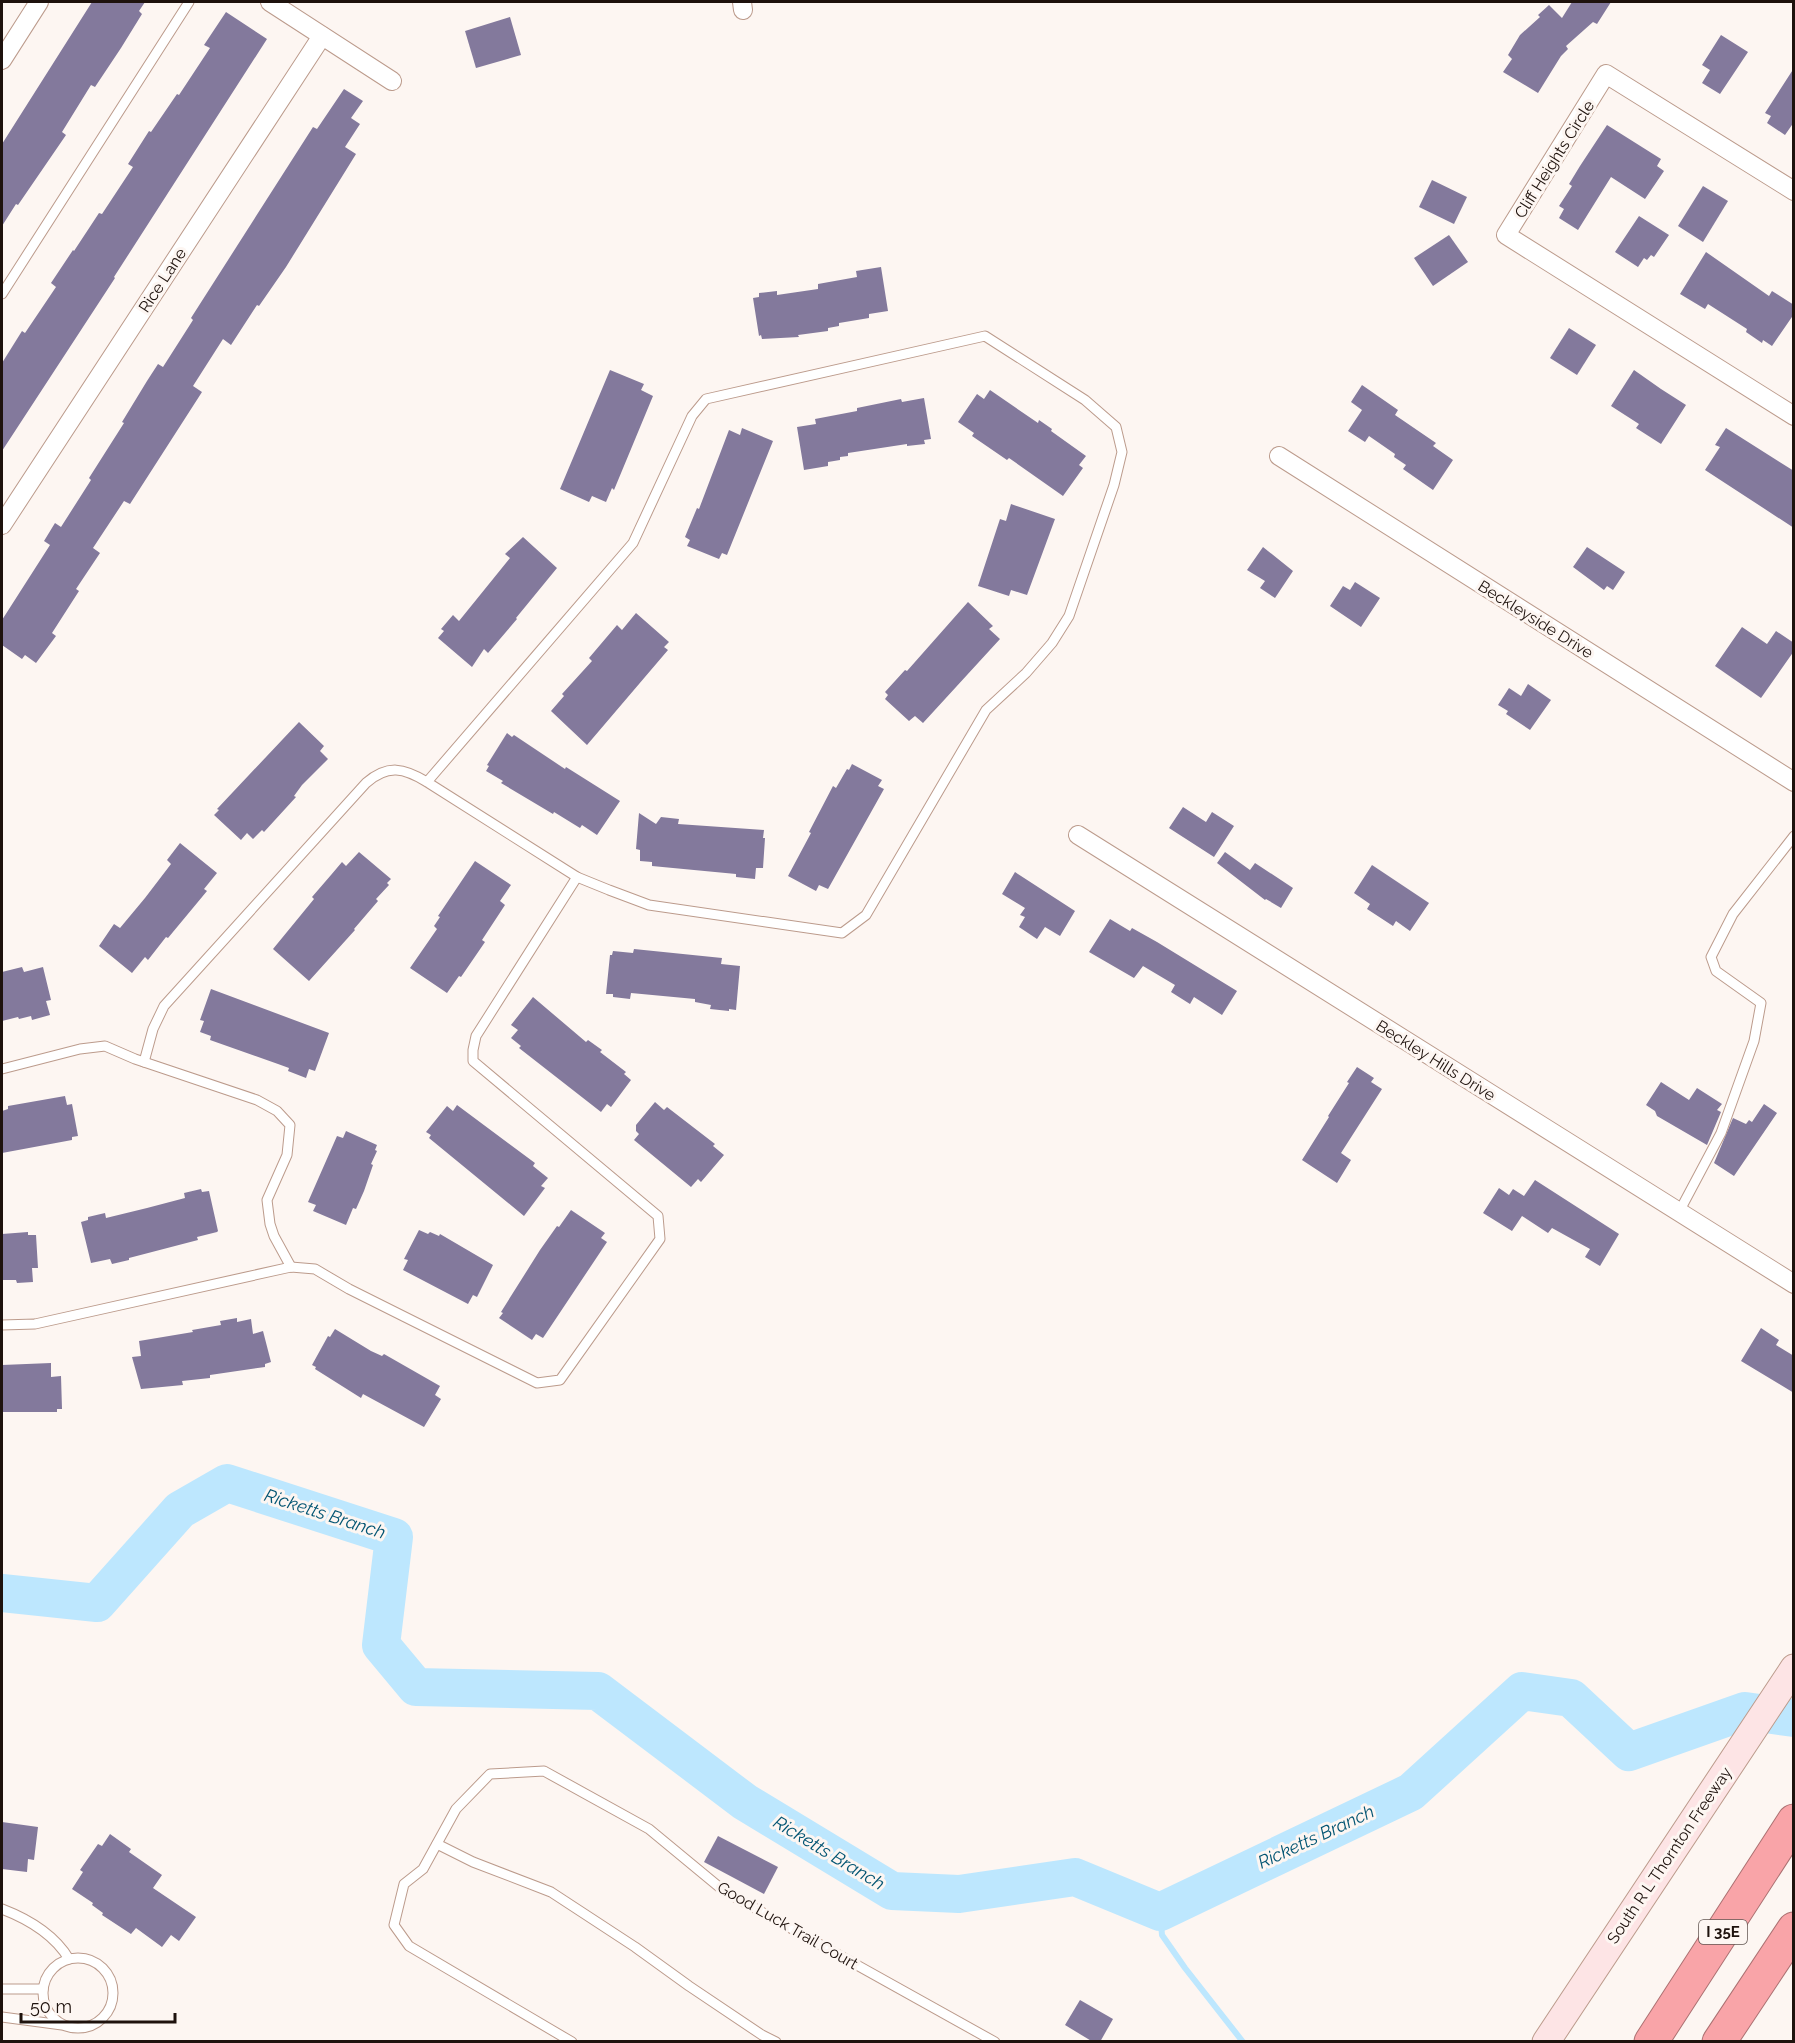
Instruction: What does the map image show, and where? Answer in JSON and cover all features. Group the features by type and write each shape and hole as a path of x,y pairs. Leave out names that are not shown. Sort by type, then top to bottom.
{"highway":[{"name":"I 35E","path":"1651,2042 1794,1821"},
{"path":"1719,2042 1794,1929"},
{"path":"1735,2042 1755,1989"}],"main road":[{"name":"South R L Thornton Freeway","path":"1546,2042 1794,1668"}],"street":[{"path":"2,60 39,2"},
{"path":"270,2 392,81"},
{"name":"Rice Lane","path":"2,525 322,36"},
{"name":"Cliff Heights Circle","path":"1794,192 1606,74 1506,235 1794,416"},
{"name":"Beckleyside Drive","path":"1279,456 1794,782"},
{"name":"Beckley Hills Drive","path":"1078,835 1794,1284"}],"lane":[{"path":"2,294 189,2"},
{"path":"144,1062 153,1029 165,1006 366,783 384,770 400,769 427,782 578,878 649,905 842,933 856,924 867,915 986,710 1026,673 1052,643 1070,616 1114,485 1122,452 1116,427 1085,400 985,336 706,399 692,416 633,543 427,782"},
{"path":"1679,1212 1721,1133 1755,1041 1761,1003 1716,971 1711,957 1733,914 1794,836"},
{"path":"2,1325 35,1324 291,1267 315,1269 537,1383 560,1380 660,1239 658,1216 473,1061 473,1050 476,1036 578,878"},
{"path":"2,1069 80,1049 105,1046 144,1062 257,1100 277,1111 290,1125 287,1155 267,1200 274,1236 291,1267"},
{"name":"Good Luck Trail Court","path":"572,2042 409,1946 393,1925 404,1884 423,1869 456,1809 490,1774 544,1772 649,1829 724,1891 995,2042"},
{"path":"437,1844 473,1862 551,1892 762,2035 776,2042"},
{"path":"2,1909 25,1918 51,1937 69,1959"},
{"path":"2,2017 77,2028 89,2026 100,2020 108,2012 113,1989 110,1977 93,1961 81,1958 69,1959 54,1967 49,1973 43,1989 44,2001 48,2011 65,2026"},
{"path":"2,1989 43,1989"}],"building":[{"path":"92,2 145,2 139,11 142,14 121,48 95,87 91,85 62,132 66,135 2,226 2,144"},
{"path":"1572,2 1611,2 1597,24 1593,22 1566,46 1568,49 1561,56 1538,93 1503,72 1512,59 1508,55 1520,35 1540,17 1538,15 1549,5 1562,18"},
{"path":"226,12 267,39 2,451 2,363 22,331 25,333 56,287 51,283 73,250 99,213 102,214 133,167 128,164 149,131 151,132 177,94 179,95 210,48 204,45"},
{"path":"510,17 521,55 476,68 465,31"},
{"path":"1721,35 1748,52 1720,94 1702,83 1710,70 1702,65"},
{"path":"1794,68 1794,122 1785,135 1767,123 1771,116 1765,113"},
{"path":"344,89 363,101 351,118 360,124 345,147 356,154 259,306 257,305 231,345 223,339 193,386 202,392 130,504 124,501 93,548 100,553 76,589 79,591 52,633 56,636 36,663 25,655 22,659 2,645 2,620 50,545 44,541 55,523 61,527 91,480 89,478 124,423 122,422 147,381 158,364 163,367 193,320 191,318 313,127 317,129"},
{"path":"1607,125 1661,159 1657,166 1664,171 1645,199 1611,177 1578,230 1559,218 1564,209 1559,206 1572,186 1569,184"},
{"path":"1432,180 1467,197 1454,224 1419,207"},
{"path":"1703,186 1728,201 1703,242 1678,226"},
{"path":"1639,216 1669,235 1654,257 1651,255 1647,260 1644,258 1638,267 1615,252"},
{"path":"1449,235 1468,262 1433,286 1414,258"},
{"path":"1706,252 1769,296 1772,291 1794,305 1794,314 1772,346 1763,340 1762,343 1746,332 1747,329 1708,304 1705,309 1680,294"},
{"path":"881,267 888,311 869,314 869,318 839,323 839,326 828,328 828,331 798,335 799,337 762,339 761,335 759,336 753,298 759,297 759,293 777,291 777,295 818,289 818,284 857,277 856,271"},
{"path":"1569,328 1596,345 1577,375 1550,358"},
{"path":"610,370 644,384 641,390 653,396 614,490 612,488 606,502 592,496 589,502 560,489"},
{"path":"1634,370 1686,405 1661,444 1636,428 1639,424 1611,406"},
{"path":"1362,385 1398,410 1395,415 1436,443 1433,446 1453,460 1433,490 1403,469 1406,465 1394,457 1395,454 1369,436 1365,442 1348,431 1362,410 1351,402"},
{"path":"990,390 1038,423 1039,420 1086,456 1079,465 1083,468 1063,496 1009,458 1007,460 972,436 974,433 958,422 977,394 984,399"},
{"path":"924,398 931,439 924,440 925,444 907,446 907,444 848,453 848,456 840,457 840,460 828,462 828,466 804,470 797,427 816,424 815,419 857,411 857,408 901,399 902,402"},
{"path":"742,428 773,441 727,555 722,553 719,559 687,546 690,540 685,537 697,508 699,509 729,430 740,435"},
{"path":"1726,428 1794,471 1794,528 1705,470 1720,447 1715,445"},
{"path":"1011,504 1055,519 1027,595 1011,590 1009,596 978,586 1000,519 1006,521"},
{"path":"523,537 557,568 488,653 484,649 472,667 438,638 444,631 441,629 453,615 459,621 510,558 505,554"},
{"path":"1263,547 1293,571 1275,598 1260,588 1265,581 1247,570"},
{"path":"1587,547 1625,572 1613,590 1607,586 1604,590 1573,567"},
{"path":"1355,582 1380,598 1361,627 1330,606 1343,586 1350,590"},
{"path":"968,602 993,626 989,629 1000,639 923,723 915,716 909,721 885,699 888,695 885,692 905,670 907,671"},
{"path":"636,613 669,642 664,647 668,650 587,745 551,711 564,696 562,694 592,661 589,658 617,625 622,630"},
{"path":"1742,627 1767,644 1776,631 1794,643 1794,651 1761,698 1715,666"},
{"path":"1528,684 1551,700 1530,730 1506,714 1508,711 1498,705 1509,688 1521,696"},
{"path":"299,722 324,746 320,751 328,759 302,785 294,796 296,797 264,832 262,830 253,839 247,833 241,840 214,815 219,810 217,809"},
{"path":"507,733 512,737 514,735 565,769 566,767 620,801 597,835 582,825 580,828 554,812 553,814 501,783 503,781 486,771 489,766 487,765"},
{"path":"852,764 882,780 878,786 884,789 828,889 819,885 816,891 788,876 833,786 836,788"},
{"path":"1183,807 1206,822 1212,812 1234,826 1214,857 1169,828"},
{"path":"639,813 656,824 661,817 679,819 678,824 764,830 763,868 756,868 755,879 736,877 736,874 652,866 652,862 640,861 640,850 636,849"},
{"path":"180,843 217,873 204,889 207,891 168,938 166,937 148,960 145,957 132,973 99,946 114,924 120,928 145,898 171,864 167,860"},
{"path":"359,852 391,879 387,883 389,885 376,899 378,901 355,930 309,981 273,949 342,862 346,866"},
{"path":"1225,852 1250,870 1255,863 1293,888 1281,908 1265,900 1217,863"},
{"path":"475,861 511,885 500,901 505,905 482,940 485,942 447,993 410,968 437,929 434,926 440,917 438,916"},
{"path":"1372,865 1429,903 1410,931 1396,921 1393,926 1367,909 1370,904 1354,893"},
{"path":"1015,872 1075,911 1060,936 1045,927 1037,939 1019,927 1025,917 1020,915 1025,908 1002,894"},
{"path":"1110,919 1130,931 1132,928 1157,942 1237,991 1222,1015 1194,997 1190,1004 1171,992 1175,985 1143,966 1134,978 1089,952"},
{"path":"634,949 722,958 721,964 740,966 736,1010 710,1009 711,1005 695,1002 695,999 631,993 630,999 606,994 610,955 613,951 633,953"},
{"path":"22,967 24,972 43,967 51,1000 46,1001 50,1015 32,1020 31,1016 2,1021 2,972"},
{"path":"211,989 329,1033 315,1071 309,1069 306,1078 288,1071 289,1068 210,1040 211,1036 200,1032 204,1021 200,1020"},
{"path":"533,997 586,1042 588,1040 602,1050 600,1052 626,1072 624,1074 631,1080 611,1107 607,1104 601,1112 519,1048 521,1046 511,1038 518,1030 511,1025"},
{"path":"1357,1067 1374,1078 1371,1082 1382,1089 1341,1153 1351,1160 1337,1183 1302,1160"},
{"path":"1661,1082 1689,1100 1697,1088 1722,1104 1717,1110 1721,1112 1707,1145 1657,1116 1655,1111 1646,1105"},
{"path":"65,1096 67,1105 72,1104 78,1136 72,1137 72,1140 2,1153 2,1111 8,1109 8,1106"},
{"path":"655,1102 664,1110 667,1107 715,1144 713,1146 724,1155 701,1182 698,1179 691,1187 634,1140 639,1134 636,1131 636,1125"},
{"path":"1764,1104 1777,1113 1734,1176 1714,1163 1733,1118 1746,1124 1749,1120 1752,1122"},
{"path":"457,1105 535,1163 533,1166 548,1178 541,1186 545,1188 524,1216 429,1138 431,1135 426,1132 447,1106 453,1111"},
{"path":"346,1131 377,1145 375,1150 377,1151 364,1191 346,1225 313,1211 316,1205 308,1202 337,1136 343,1138"},
{"path":"1535,1180 1619,1234 1600,1266 1585,1257 1590,1249 1552,1228 1548,1233 1522,1216 1512,1231 1483,1213 1499,1188 1509,1195 1513,1189 1524,1196"},
{"path":"201,1189 202,1192 209,1191 217,1232 197,1237 198,1240 129,1258 129,1260 112,1264 110,1259 91,1263 81,1222 88,1220 88,1217 105,1213 106,1218 147,1208 185,1198 184,1193"},
{"path":"571,1210 605,1233 601,1238 607,1242 543,1338 536,1334 532,1340 499,1318 540,1250"},
{"path":"419,1230 428,1234 430,1232 439,1236 440,1234 493,1265 477,1297 473,1295 468,1304 403,1270 408,1260 404,1259"},
{"path":"28,1232 28,1235 36,1235 38,1268 32,1268 33,1282 17,1283 16,1280 3,1280 2,1234"},
{"path":"237,1318 237,1322 251,1319 253,1334 263,1331 271,1362 265,1364 265,1367 182,1381 183,1385 141,1389 132,1357 141,1356 139,1341 193,1332 192,1330 221,1325 220,1321"},
{"path":"1761,1328 1779,1340 1776,1345 1794,1356 1794,1393 1741,1361"},
{"path":"335,1329 371,1351 382,1356 384,1354 440,1386 435,1395 441,1399 424,1427 363,1394 361,1398 315,1369 316,1367 312,1365 328,1336 330,1337"},
{"path":"51,1363 51,1377 61,1376 62,1409 57,1409 57,1412 2,1412 2,1365"},
{"path":"2,1822 38,1827 34,1860 28,1859 27,1872 2,1869"},
{"path":"110,1834 131,1849 129,1852 162,1875 153,1888 196,1917 179,1941 171,1935 162,1947 136,1928 131,1934 102,1915 103,1913 92,1905 93,1903 72,1889 83,1872 80,1870 98,1844 102,1846"},
{"path":"718,1836 778,1867 764,1894 704,1862"},
{"path":"1080,2000 1113,2019 1100,2042 1093,2042 1065,2025"}],"waterway":[{"name":"Ricketts Branch","path":"2,1593 97,1603 180,1510 227,1483 394,1537 381,1645 416,1687 598,1691 745,1802 892,1891 959,1894 1075,1877 1160,1912 1411,1792 1522,1691 1571,1698 1629,1752 1745,1711 1794,1718"},
{"path":"1160,1912 1162,1935 1243,2042"}]}
